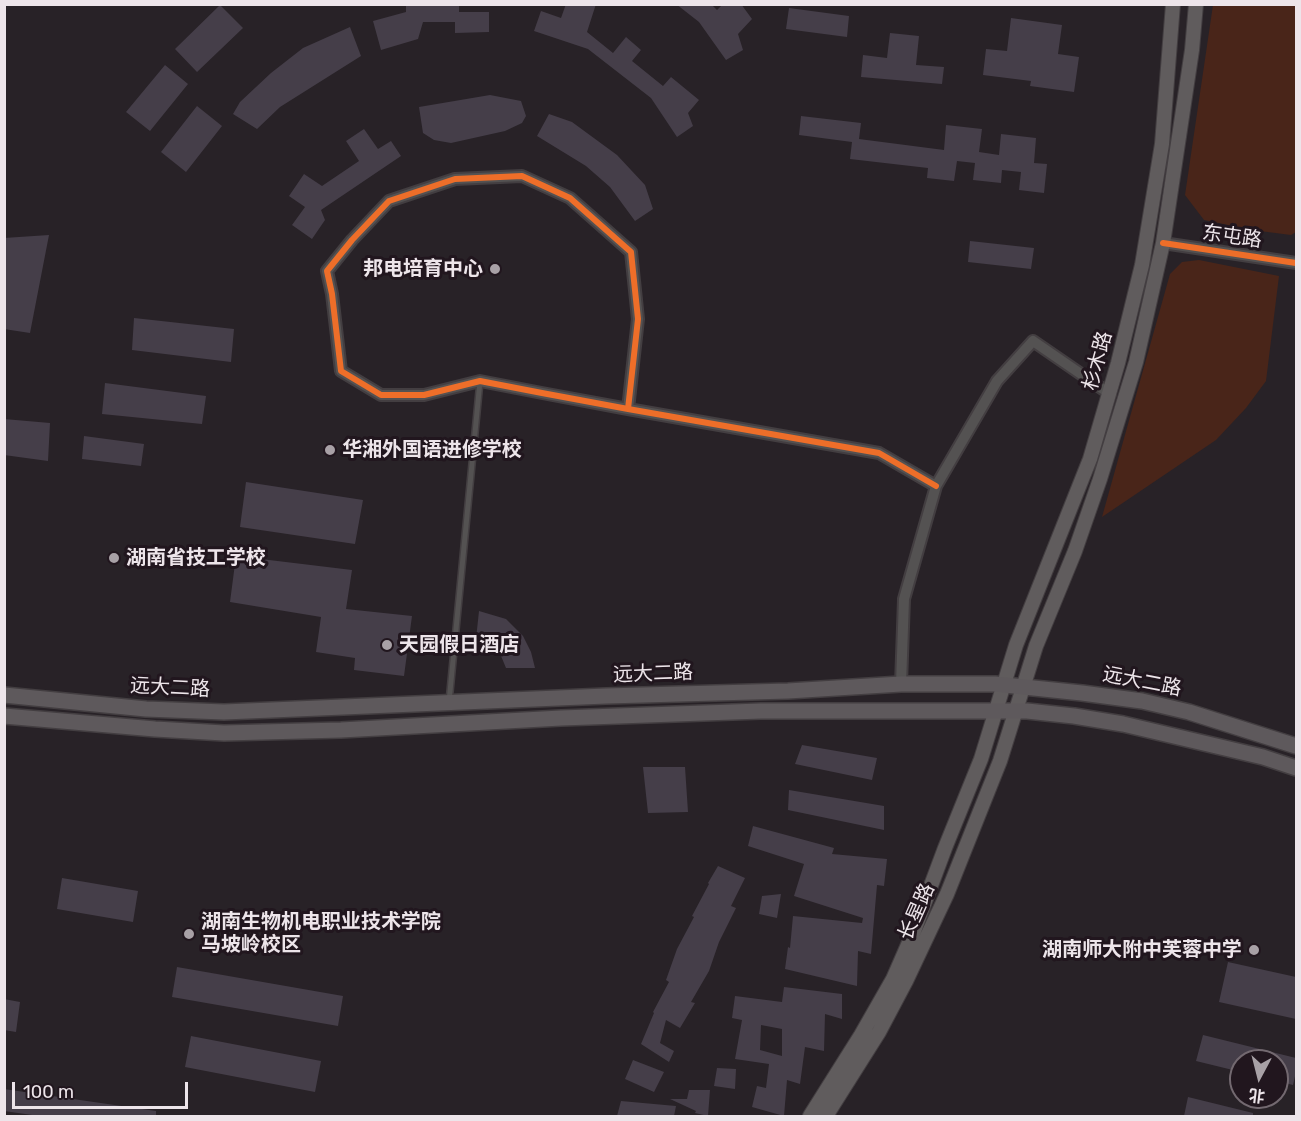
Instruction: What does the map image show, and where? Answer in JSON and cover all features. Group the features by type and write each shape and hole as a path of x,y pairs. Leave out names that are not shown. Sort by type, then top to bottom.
{"main road":[{"name":"杉木路","path":"995,711 1016,645 1090,459 1110,394 1142,265 1154,194 1162,144 1173,4"},
{"name":"杉木路","path":"1016,711 1036,646 1075,551 1100,479 1136,362 1164,243 1192,50 1196,4"},
{"name":"远大二路","path":"4,695 146,709 224,712 954,683 1003,685 1142,701 1189,712 1296,746"},
{"name":"远大二路","path":"4,716 224,733 760,711 1016,711 1074,716 1123,724 1263,757 1296,768"},
{"name":"长星路","path":"810,1116 893,979 915,931 981,759 995,711"},
{"name":"长星路","path":"826,1116 879,1032 923,946 947,894 1000,761 1016,711"}],"street":[{"path":"628,409 638,319 631,252 570,198 522,176 455,179 390,201 352,240 327,271 341,371 381,395 424,395 480,381 628,409 879,453 936,486"},
{"name":"东屯路","path":"1164,243 1296,263"},
{"path":"902,684 904,599 936,486 997,381 1033,341 1110,394"}],"lane":[{"path":"449,704 480,381"}],"shaded area":[{"path":"1213,5 1296,5 1296,232 1291,235 1204,220 1185,195"},
{"path":"1199,260 1279,276 1266,381 1246,408 1216,440 1102,517 1170,274 1182,262"}],"building":[{"path":"406,4 459,4 459,12 489,12 489,32 455,33 455,22 423,22 418,39 381,50 373,21 406,12"},
{"path":"566,4 596,4 587,32 613,53 626,37 641,50 632,61 663,86 671,77 699,100 688,113 693,126 677,137 651,98 588,49 534,31 541,11 561,18"},
{"path":"676,4 711,4 717,10 723,4 741,4 752,19 738,34 743,50 726,60 699,22"},
{"path":"220,5 243,28 197,72 175,49"},
{"path":"789,8 849,16 847,37 786,29"},
{"path":"1011,18 1062,25 1058,54 1079,57 1074,92 1030,86 1031,81 983,75 986,49 1007,51"},
{"path":"350,27 361,56 280,107 257,129 233,114 240,102 271,73 303,48"},
{"path":"890,33 919,36 916,65 944,67 942,84 861,77 863,55 887,58"},
{"path":"165,65 188,84 150,131 126,112"},
{"path":"490,95 521,101 526,116 522,123 505,131 451,143 434,140 423,133 419,107"},
{"path":"197,106 222,126 186,172 161,152"},
{"path":"549,114 572,122 617,155 645,185 653,209 635,221 610,187 586,166 537,136"},
{"path":"801,116 861,123 859,139 944,150 946,125 982,129 979,152 999,155 1001,134 1036,138 1034,163 1047,164 1044,193 1019,190 1021,172 1002,170 1001,183 973,180 975,163 957,161 954,181 927,178 928,168 850,159 852,142 799,135"},
{"path":"364,129 378,149 391,141 401,156 321,210 325,220 312,239 292,225 305,207 289,196 304,174 322,186 359,161 346,141"},
{"path":"49,235 30,333 4,329 4,238"},
{"path":"970,241 1034,248 1031,269 968,262"},
{"path":"134,318 234,329 231,362 132,350"},
{"path":"105,383 206,396 202,424 102,414"},
{"path":"4,419 50,423 48,461 4,455"},
{"path":"84,436 144,444 141,466 82,459"},
{"path":"246,482 363,500 355,544 240,527"},
{"path":"236,556 352,570 346,609 412,616 404,676 354,670 355,658 316,652 321,617 230,602"},
{"path":"479,611 506,619 523,636 531,652 535,668 506,668 499,651 486,642 476,639"},
{"path":"802,745 877,758 872,780 795,764"},
{"path":"643,767 685,767 688,812 648,813"},
{"path":"789,790 884,806 884,830 788,810"},
{"path":"753,826 834,848 832,854 887,859 884,886 877,885 871,954 858,951 857,986 785,969 788,947 790,948 793,916 862,923 863,918 794,896 804,864 748,846"},
{"path":"718,866 745,878 731,906 736,908 719,942 709,971 691,1002 695,1003 680,1028 666,1020 660,1043 674,1051 669,1062 641,1044 653,1012 669,982 666,980 677,949"},
{"path":"62,878 138,891 133,922 57,909"},
{"path":"781,894 777,918 759,914 762,896"},
{"path":"1228,962 1296,977 1296,1019 1219,1002"},
{"path":"177,967 343,996 338,1026 172,997"},
{"path":"784,987 842,994 842,1019 825,1014 824,1051 805,1047 800,1084 787,1080 784,1116 752,1107 757,1086 766,1088 769,1064 735,1059 742,1020 732,1018 735,996 782,1002","holes":["761,1025 782,1029 782,1056 760,1050"]},
{"path":"4,999 20,1002 16,1032 4,1030"},
{"path":"1203,1035 1260,1049 1229,1049 1229,1069 1196,1061"},
{"path":"191,1036 321,1061 315,1092 185,1067"},
{"path":"1289,1056 1296,1058 1293,1085 1289,1084"},
{"path":"633,1060 664,1072 654,1092 625,1079"},
{"path":"717,1068 736,1069 735,1089 714,1086"},
{"path":"4,1089 156,1111 156,1116 39,1116 4,1111"},
{"path":"689,1090 710,1090 708,1116 695,1113 696,1111 670,1099 687,1099"},
{"path":"1188,1097 1229,1107 1229,1109 1253,1113 1253,1116 1184,1116"},
{"path":"621,1101 676,1106 674,1116 617,1116"}],"cycle path":[{"path":"628,409 638,319 631,252 570,198 522,176 455,179 389,201 352,240 327,271 341,371 381,395 424,395 480,381 628,409 879,453 936,486"},
{"path":"1163,243 1296,263"}],"place":[{"name":"邦电培育中心","path":"495,269"},
{"name":"华湘外国语进修学校","path":"330,450"},
{"name":"湖南省技工学校","path":"114,558"},
{"name":"天园假日酒店","path":"387,645"},
{"name":"湖南生物机电职业技术学院 马坡岭校区","path":"189,934"},
{"name":"湖南师大附中芙蓉中学","path":"1254,950"}]}
